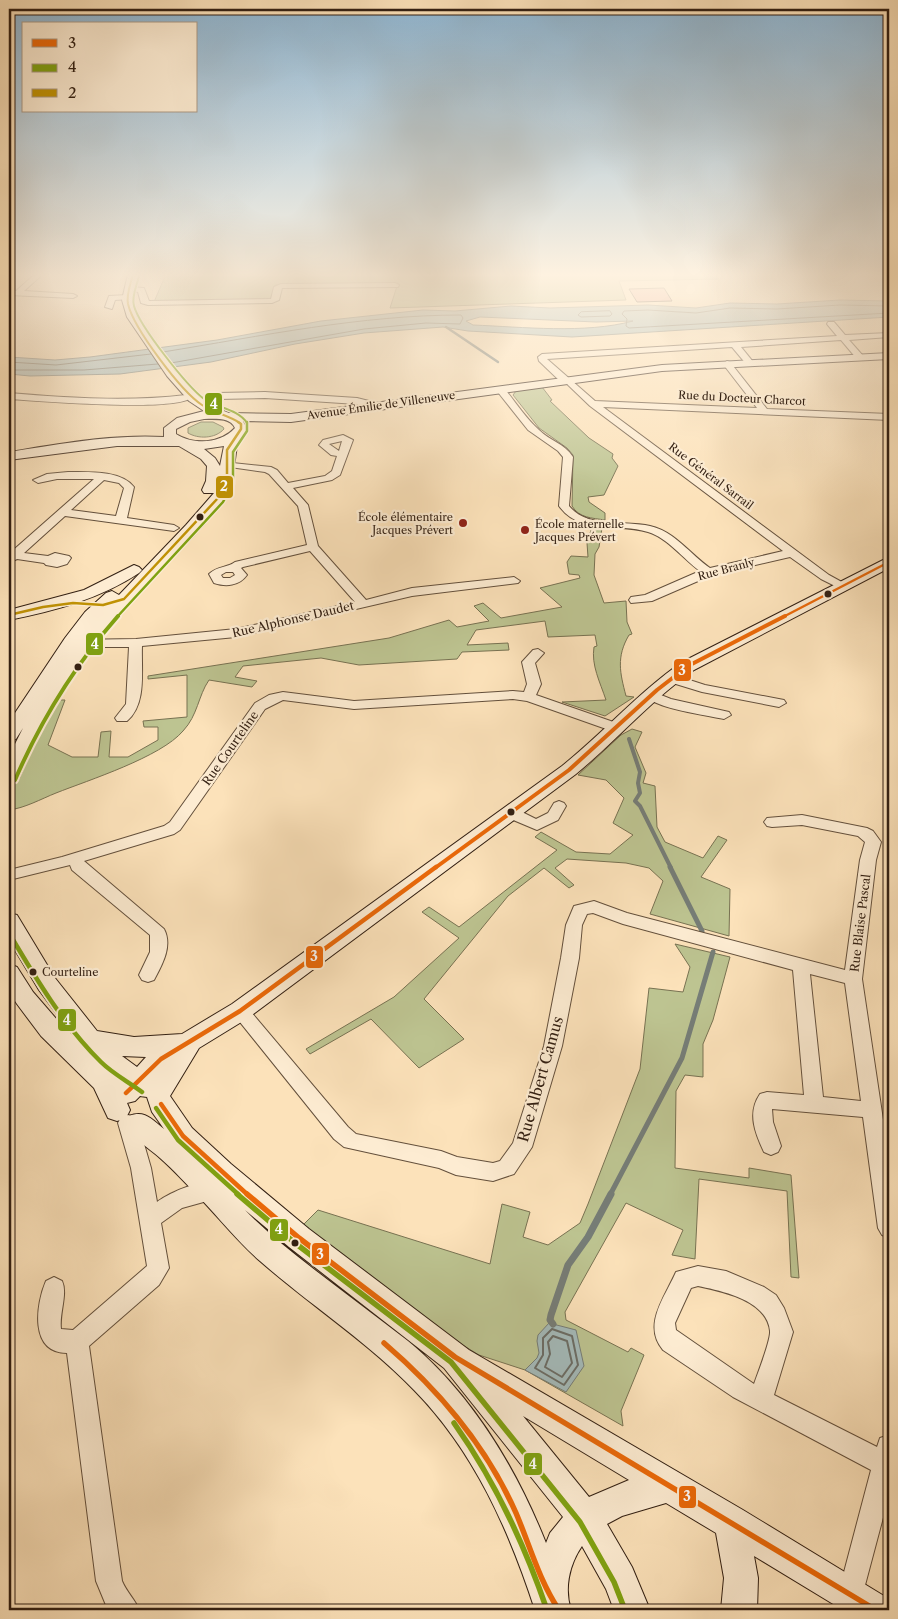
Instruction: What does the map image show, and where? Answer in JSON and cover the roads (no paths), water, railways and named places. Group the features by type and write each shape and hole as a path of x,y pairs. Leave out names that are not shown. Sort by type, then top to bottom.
{"street":[{"path":"9,778 19,751 115,583 134,570 205,496 214,475 214,466 208,458 170,436 170,428 185,418 190,408 190,403 156,350"},
{"name":"Rue Général Sarrail","path":"652,350 542,357 593,404 791,553 825,577 843,586"},
{"path":"739,350 750,363"},
{"path":"853,350 860,357"},
{"name":"Avenue Émilie de Villeneuve","path":"114,442 156,440 183,443 217,443 291,418 662,368 889,356"},
{"path":"727,364 764,411"},
{"path":"9,396 104,402 137,402 182,388"},
{"path":"9,735 79,643 105,603 218,498 227,482 227,450 241,429 241,424 202,407 182,388"},
{"path":"500,390 531,428 544,439 564,451 568,457 564,506 569,513 591,523 655,530 708,572"},
{"path":"217,396 265,395 357,401 366,403 369,407"},
{"name":"Rue du Docteur Charcot","path":"593,404 889,417"},
{"name":"Avenue Émilie de Villeneuve","path":"114,442 204,415 291,418"},
{"path":"9,456 114,442"},
{"path":"287,486 333,476 336,473 342,454"},
{"path":"227,464 270,470 287,486 303,505 313,547 362,603"},
{"path":"38,480 59,474 120,480 128,484 121,520"},
{"path":"11,557 101,478"},
{"path":"63,512 174,528"},
{"path":"233,569 239,564 313,547"},
{"name":"Rue Branly","path":"635,600 648,598 708,572 791,553"},
{"path":"11,557 53,565"},
{"path":"54,1288 49,1311 53,1337 60,1341 77,1342 156,1274 158,1261 141,1168 142,1106 190,1043 240,1011 576,765 671,678 706,656 889,562"},
{"name":"Rue Alphonse Daudet","path":"79,643 136,643 236,633 420,590 514,581"},
{"path":"9,615 42,607 73,603 105,603"},
{"path":"122,718 129,712 133,704 136,643"},
{"path":"529,696 534,684 528,662 538,653"},
{"path":"671,678 702,688 779,703"},
{"name":"Rue Courteline","path":"9,875 75,859 163,833 175,826 260,706 274,698 292,696 354,705 513,695 529,696 617,728"},
{"path":"651,696 667,702 724,715"},
{"path":"511,813 537,825 553,816 559,806"},
{"name":"Rue Blaise Pascal","path":"772,822 802,820 862,832 872,838 873,842 868,860 853,979 889,1228"},
{"path":"75,859 78,866 158,933 159,952 148,975"},
{"name":"Rue Albert Camus","path":"240,1011 341,1133 351,1141 441,1160 456,1166 493,1172 507,1168 522,1147 553,1046 570,958 574,924 580,910 594,908 623,918 853,979"},
{"path":"9,921 47,984 142,1106 169,1149 212,1192 241,1225 270,1252 398,1353 434,1388 474,1439 494,1469 529,1543 554,1606"},
{"path":"802,967 801,975 814,1103"},
{"path":"9,973 25,998 50,1029 104,1081 183,1136 229,1179 299,1238 455,1357 731,1522 858,1605 887,1456 761,1400 741,1389 671,1342 665,1335 664,1323 684,1279 698,1276 726,1281 756,1295 768,1303 776,1316 782,1332 761,1400"},
{"path":"88,1037 119,1047 162,1047 190,1043"},
{"path":"771,1146 762,1121 763,1104 767,1100 872,1110"},
{"path":"151,1218 176,1200 212,1192"},
{"path":"77,1342 109,1581 118,1602 126,1610"},
{"path":"455,1357 585,1518 620,1579 632,1610"},
{"path":"554,1606 555,1563 567,1541 585,1518 610,1503 669,1485"},
{"path":"731,1522 741,1578 739,1610"}],"water":[{"path":"146,350 269,350 211,362 120,374 30,376 9,374 9,357 55,360"},
{"path":"549,1323 576,1330 584,1366 566,1392 525,1370 537,1358 539,1353 538,1335"}],"waterway":[{"path":"480,350 498,362"},
{"path":"629,739 640,772 638,783 640,793 635,801 640,806 671,868"},
{"path":"670,867 702,931"},
{"path":"610,1195 682,1058 713,952"},
{"path":"553,1324 550,1320 551,1315 568,1265 588,1237 611,1194"}],"place":[{"name":"École élémentaire Jacques Prévert","path":"463,523"},
{"name":"École maternelle Jacques Prévert","path":"525,530"},
{"name":"Courteline","path":"33,972"}]}
